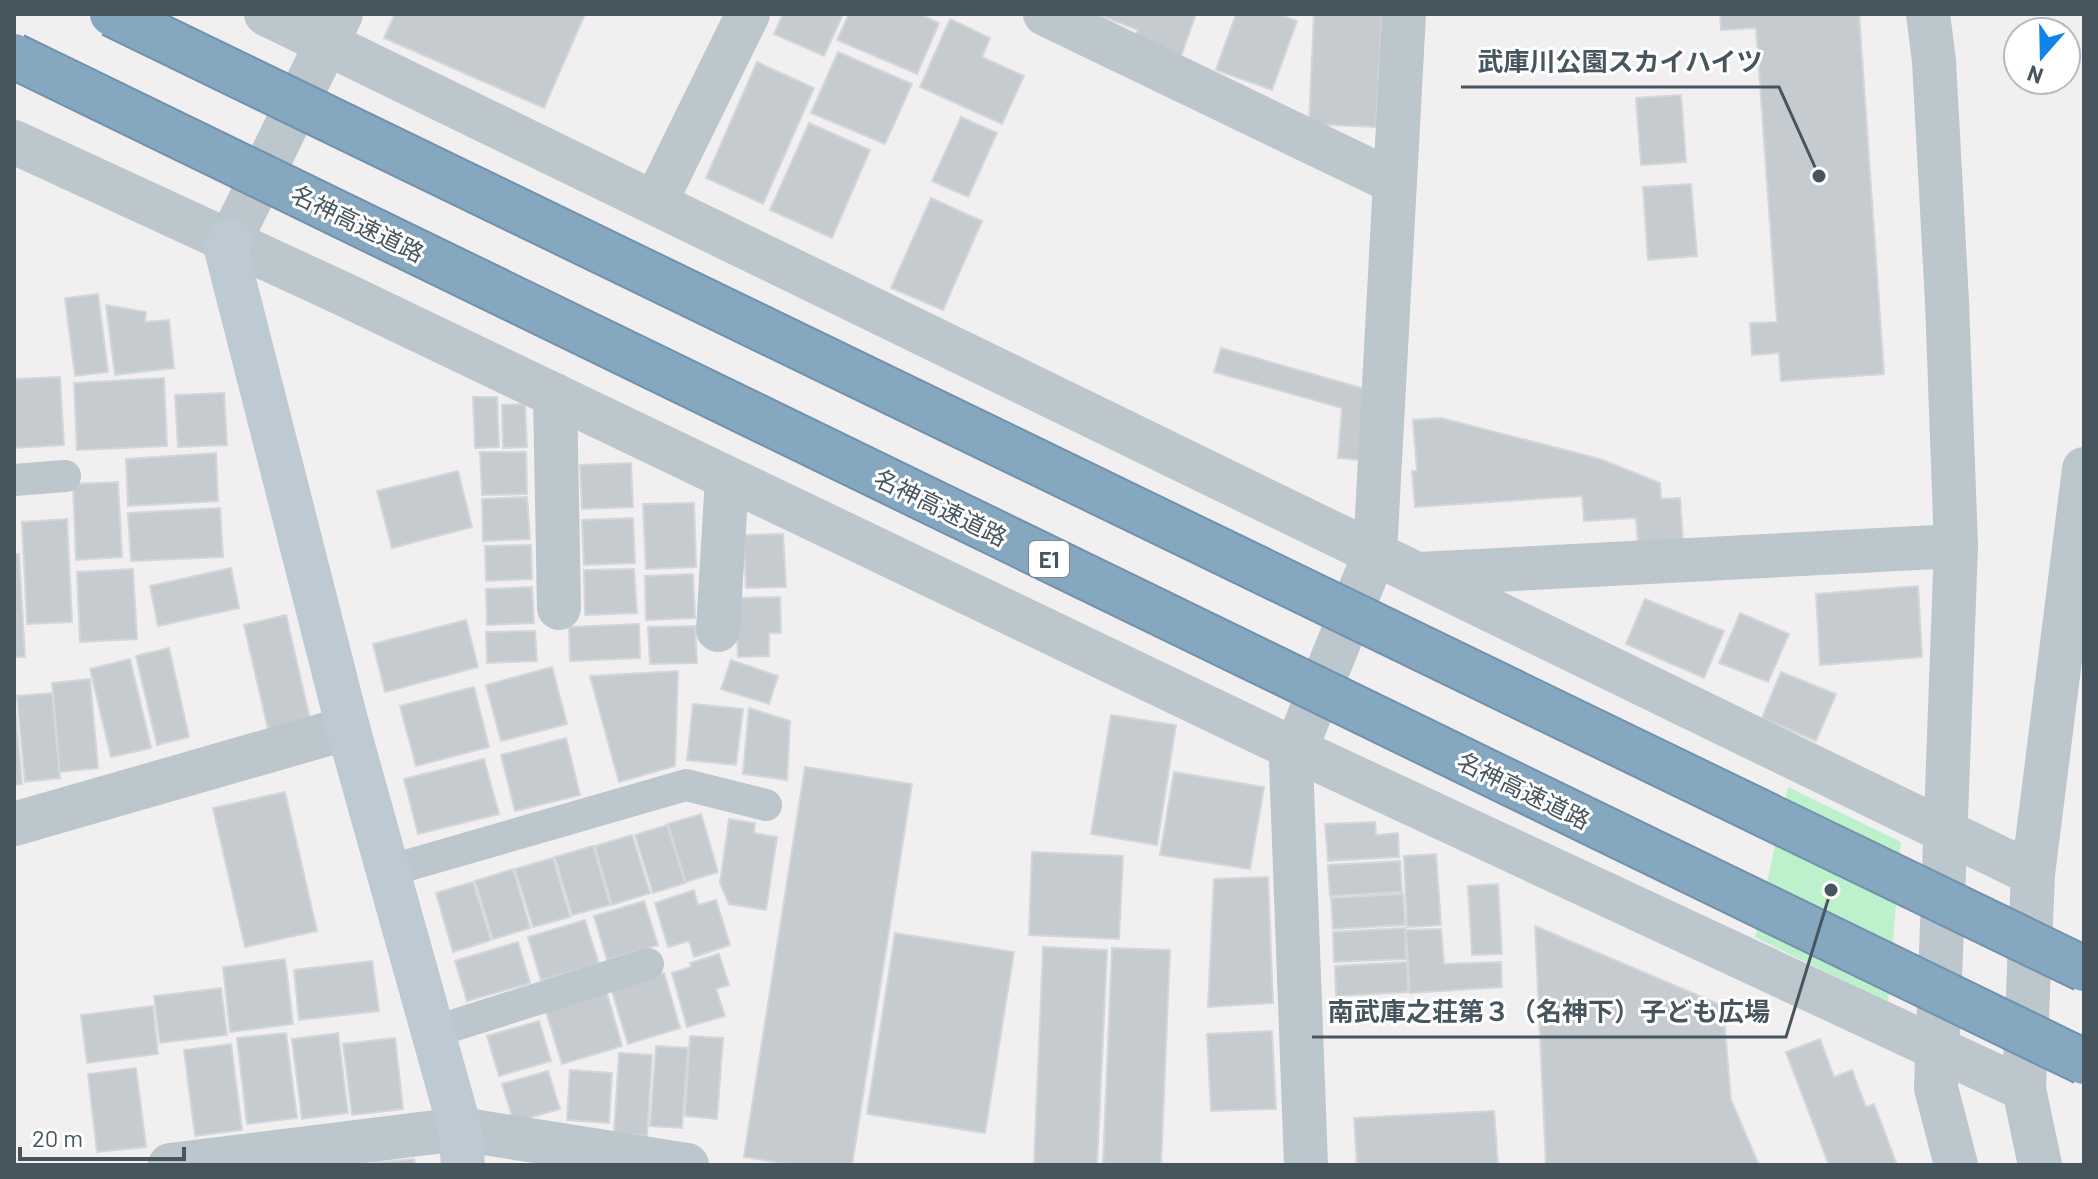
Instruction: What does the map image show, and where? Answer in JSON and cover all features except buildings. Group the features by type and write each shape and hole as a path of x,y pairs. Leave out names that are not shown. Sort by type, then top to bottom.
{"highway":[{"path":"112,14 2084,969"},
{"name":"名神高速道路","path":"14,56 2084,1062"}],"street":[{"path":"266,14 333,29 655,203 2033,874"},
{"path":"655,203 748,14"},
{"path":"1045,14 1394,182"},
{"path":"1306,1165 1291,761 1375,553 1404,14"},
{"path":"1928,14 1940,166 1956,546 1936,1088 1956,1165"},
{"path":"333,29 226,249 348,728 462,1147"},
{"path":"14,142 555,395 1294,749 2024,1089"},
{"path":"555,395 559,608"},
{"path":"2040,1165 2024,1089 2033,874 2084,469"},
{"path":"718,630 727,478"},
{"path":"1417,574 1956,546"},
{"path":"14,824 348,728"},
{"path":"170,1165 462,1147 687,1165"}],"lane":[{"path":"14,480 65,476"},
{"path":"388,871 686,785 766,805"},
{"path":"433,1032 648,964"}],"green space":[{"path":"1788,787 1901,842 1888,1003 1755,937"}],"place":[{"name":"武庫川公園スカイハイツ","path":"1819,176"},
{"name":"南武庫之荘第３（名神下）子ども広場","path":"1831,890"}]}
